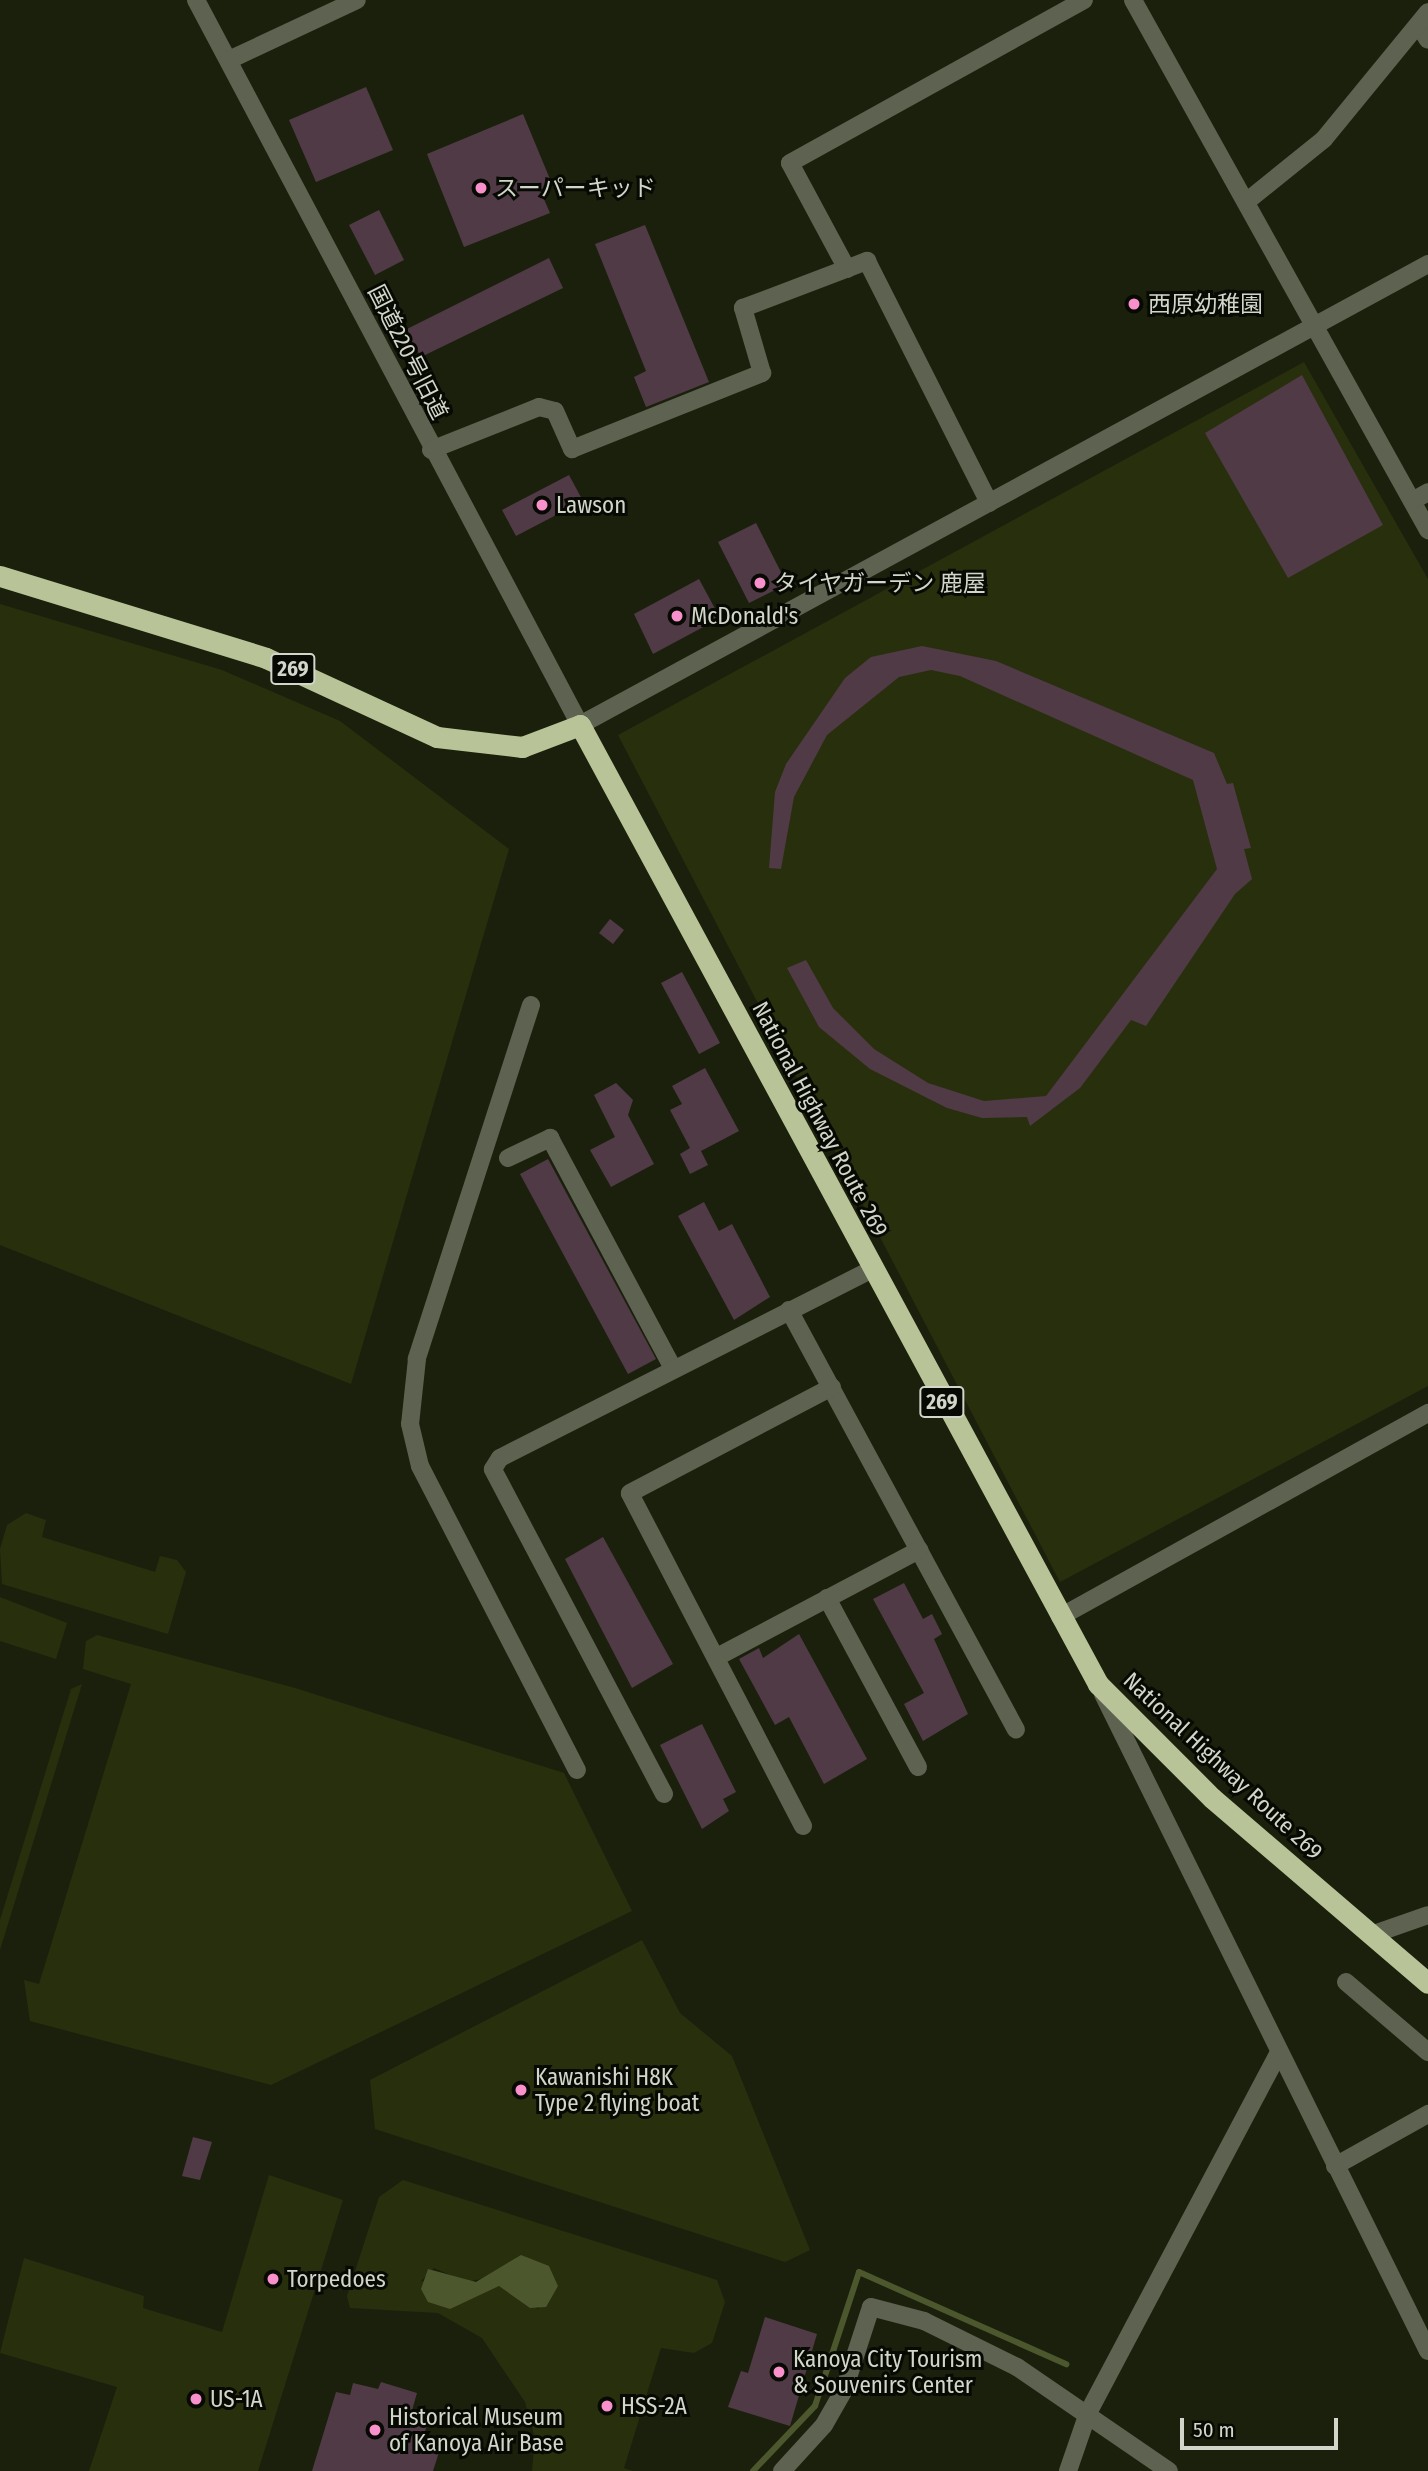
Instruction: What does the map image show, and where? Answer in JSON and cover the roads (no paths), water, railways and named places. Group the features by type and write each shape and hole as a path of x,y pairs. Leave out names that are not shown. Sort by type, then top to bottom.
{"highway":[{"name":"269","path":"0,576 266,658 437,737 522,747 580,725"},
{"name":"National Highway Route 269","path":"580,725 871,1270 1098,1684 1212,1798 1428,1983"}],"street":[{"name":"国道220号旧道","path":"196,0 431,450 580,725"},
{"path":"229,60 358,0"},
{"path":"847,269 790,163 1084,0"},
{"path":"1133,0 1313,323 1420,497 1428,530"},
{"path":"1246,202 1324,139 1425,26"},
{"path":"431,450 539,407 555,411 572,449 762,373 743,308 867,261 989,503"},
{"path":"580,725 1313,323 1428,264"},
{"path":"531,1004 417,1359 410,1424 420,1466 577,1770"},
{"path":"508,1158 550,1138 673,1368"},
{"path":"664,1794 493,1469 500,1458 871,1270"},
{"path":"789,1310 1016,1729"},
{"path":"803,1826 630,1493 832,1387"},
{"path":"1060,1617 1428,1413"},
{"path":"717,1657 919,1550"},
{"path":"827,1598 918,1767"},
{"path":"1098,1684 1278,2054 1428,2351"},
{"path":"1371,1935 1428,1914"},
{"path":"1346,1982 1428,2052"},
{"path":"1068,2471 1088,2413 1278,2054"},
{"path":"1335,2166 1428,2114"},
{"path":"782,2471 824,2425 844,2390 871,2307 924,2321 1017,2367 1088,2413 1168,2471"}],"waterway":[{"path":"753,2471 815,2406 859,2272 1066,2364"}],"place":[{"name":"スーパーキッド","path":"481,188"},
{"name":"西原幼稚園","path":"1134,304"},
{"name":"Lawson","path":"542,505"},
{"name":"タイヤガーデン 鹿屋","path":"760,583"},
{"name":"McDonald's","path":"677,616"},
{"name":"Kawanishi H8K Type 2 flying boat","path":"521,2090"},
{"name":"Torpedoes","path":"273,2279"},
{"name":"Kanoya City Tourism & Souvenirs Center","path":"779,2372"},
{"name":"US-1A","path":"196,2399"},
{"name":"HSS-2A","path":"607,2406"},
{"name":"Historical Museum of Kanoya Air Base","path":"375,2430"}]}
